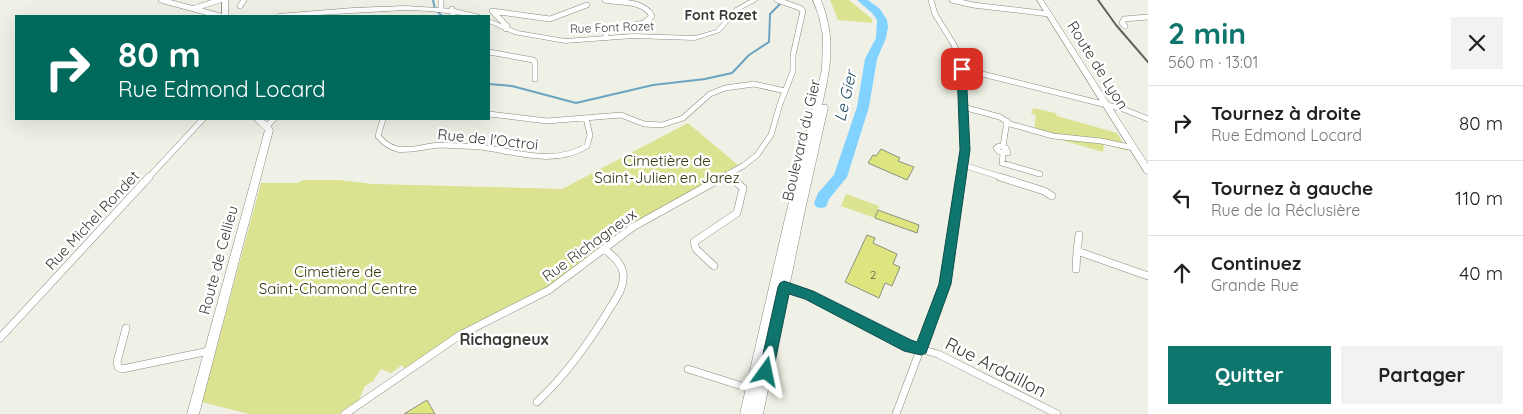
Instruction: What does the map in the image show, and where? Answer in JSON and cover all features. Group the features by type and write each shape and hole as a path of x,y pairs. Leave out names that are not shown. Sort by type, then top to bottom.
{"main road":[{"path":"225,0 225,15"},
{"name":"Rue Font Rozet","path":"490,21 527,36 565,41 632,36 695,38 718,31 736,10 755,0"},
{"name":"Boulevard du Gier","path":"779,285 826,70 827,36 817,0"},
{"name":"Boulevard du Gier","path":"779,285 833,62 833,38 823,0"},
{"name":"Route de Lyon","path":"1040,0 1148,171"},
{"path":"290,15 440,4 474,15"},
{"name":"Route de Cellieu","path":"193,414 270,122"},
{"path":"746,414 779,285"},
{"path":"757,414 779,285"}],"street":[{"path":"161,0 216,15"},
{"path":"194,9 220,0"},
{"path":"240,6 244,0"},
{"path":"605,0 642,6 649,10 652,16 648,22 642,24 611,28 606,31 606,38"},
{"name":"Rue Richagneux","path":"345,414 454,339 549,290 633,227 750,161 771,135 793,68 793,55 803,11 800,8 778,0"},
{"path":"896,414 945,284 966,147 962,69 959,51 934,9 932,0"},
{"path":"952,0 973,5 1049,14"},
{"path":"506,29 507,26 492,11 550,19 587,5"},
{"path":"452,9 452,15"},
{"path":"1125,26 1122,23 1124,20 1148,17"},
{"path":"490,52 533,60 535,62 535,79"},
{"path":"962,69 1106,104 1148,119"},
{"path":"490,114 547,121 621,116 644,124 662,125 683,118 710,94 725,88 754,84 785,90"},
{"path":"963,107 1000,117 1035,131 1061,138 1101,141 1134,148"},
{"name":"Rue de l'Octroi","path":"383,120 378,136 385,144 395,149 407,150 427,145 476,147 542,157 572,155 587,146 590,135 586,118"},
{"name":"Rue Michel Rondet","path":"0,338 202,120"},
{"path":"1007,121 1003,146 1008,153 1003,154 1002,163 1040,174"},
{"path":"963,165 1044,191 1052,196"},
{"path":"714,266 696,249 694,242 737,213 744,188 728,174"},
{"path":"1076,269 1079,234"},
{"path":"537,402 572,368 588,347 620,291 624,278 623,270 619,262 604,249"},
{"path":"1078,251 1148,276"},
{"name":"Rue Ardaillon","path":"779,285 809,294 909,346 938,354 1057,414"},
{"path":"126,328 117,362 118,367 122,369 209,350"},
{"path":"688,369 752,389"}],"green space":[{"path":"830,0 849,0 872,19 872,23 838,20"},
{"path":"1033,108 1056,113 1057,116 1117,133 1128,151 1104,144 1103,152 1034,132 1036,115 1031,114"},
{"name":"Cimetière de Saint-Chamond Centre","path":"688,123 738,165 627,227 564,278 457,333 405,369 402,365 391,373 381,369 373,381 365,386 359,400 339,414 249,414 202,402 261,183 338,180 373,184 562,189"},
{"path":"846,194 879,206 875,218 841,206"}],"building":[{"path":"881,149 900,158 898,161 914,167 907,180 868,163 873,155 876,156"},
{"path":"878,210 919,225 917,233 875,218"},
{"path":"867,235 875,238 873,243 897,254 893,264 900,267 892,286 885,283 879,298 845,282"},
{"path":"427,400 435,414 404,414"}],"waterway":[{"path":"433,0 435,9 441,15"},
{"name":"Le Gier","path":"821,203 823,197 840,177 863,107 871,59 881,38 882,20 876,11 862,0"},
{"path":"490,84 512,86 576,103 653,85 705,79 732,73 749,55 769,42 770,14 780,4"}],"railway":[{"path":"1098,0 1116,25 1148,62"}],"district":[{"name":"Font Rozet","path":"721,15"},
{"name":"Richagneux","path":"504,339"}],"route":[{"path":"766,372 784,287 809,294 909,346 921,349 945,284 966,147 962,69"}],"park label":[{"name":"Cimetière de Saint-Julien en Jarez","path":"667,168"}]}
